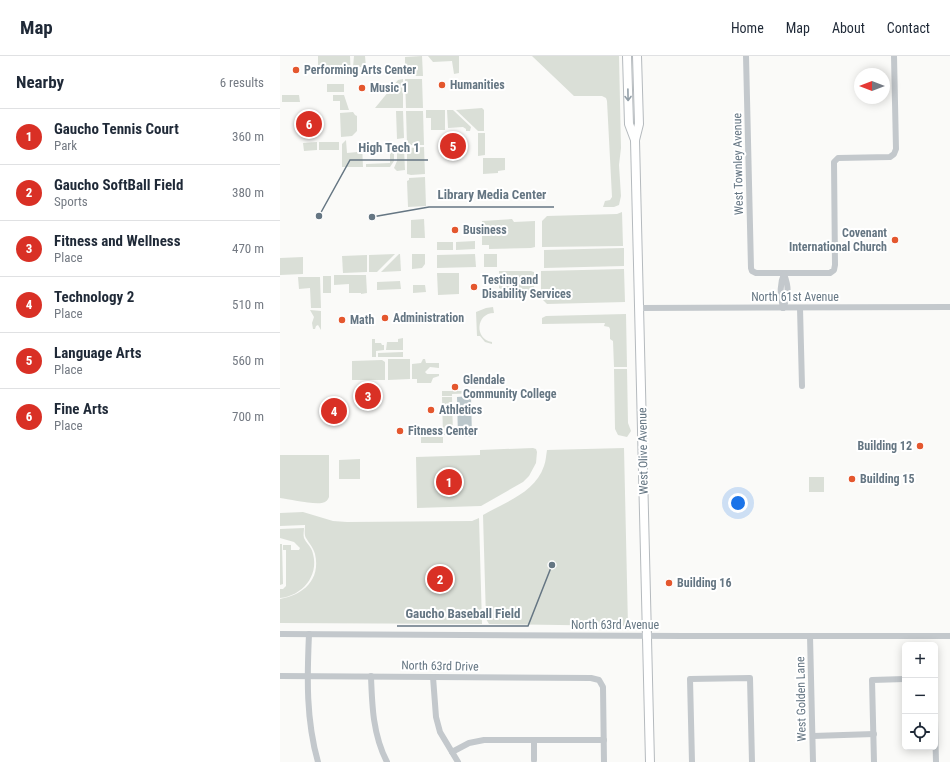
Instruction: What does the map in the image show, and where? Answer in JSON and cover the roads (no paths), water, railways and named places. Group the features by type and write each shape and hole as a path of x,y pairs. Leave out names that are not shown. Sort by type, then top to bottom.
{"main road":[{"name":"West Olive Avenue","path":"627,56 629,124 634,140 650,762"},
{"name":"West Olive Avenue","path":"634,140 638,124 637,56"}],"street":[{"name":"West Townley Avenue","path":"746,56 751,268 752,271 756,273 784,274"},
{"path":"783,308 780,282 784,274 830,273 834,270 834,162 838,158 890,157 894,154 896,149 894,56"},
{"name":"North 61st Avenue","path":"639,308 950,307"},
{"path":"800,308 802,386"},
{"name":"North 63rd Avenue","path":"280,634 950,636"},
{"path":"309,634 308,713 311,734 318,762"},
{"name":"West Golden Lane","path":"810,636 813,762"},
{"name":"North 63rd Drive","path":"280,676 591,678 599,680 602,687 604,740"},
{"path":"371,676 373,719 380,746 387,762"},
{"path":"433,677 433,698 440,732 458,762"},
{"path":"692,762 690,679 750,678 752,762"},
{"path":"874,762 872,680 902,679"},
{"path":"813,736 874,734"},
{"path":"452,752 469,743 484,740 604,740 604,762"},
{"path":"534,740 534,760"},
{"path":"936,750 936,762"}],"place":[{"name":"Performing Arts Center","path":"296,70"},
{"name":"Humanities","path":"442,85"},
{"name":"Music 1","path":"362,88"},
{"name":"Fine Arts","path":"309,124"},
{"name":"Language Arts","path":"453,146"},
{"name":"High Tech 1","path":"319,216"},
{"name":"Library Media Center","path":"372,217"},
{"name":"Business","path":"455,230"},
{"name":"Covenant International Church","path":"895,240"},
{"name":"Testing and Disability Services","path":"474,287"},
{"name":"Administration","path":"385,318"},
{"name":"Math","path":"342,320"},
{"name":"Glendale Community College","path":"455,387"},
{"name":"Fitness and Wellness","path":"368,396"},
{"name":"Athletics","path":"431,410"},
{"name":"Technology 2","path":"334,411"},
{"name":"Fitness Center","path":"400,431"},
{"name":"Building 12","path":"920,446"},
{"name":"Building 15","path":"852,479"},
{"name":"Gaucho Tennis Court","path":"449,482"},
{"name":"Gaucho Baseball Field","path":"552,565"},
{"name":"Gaucho SoftBall Field","path":"440,579"},
{"name":"Building 16","path":"669,583"}]}
